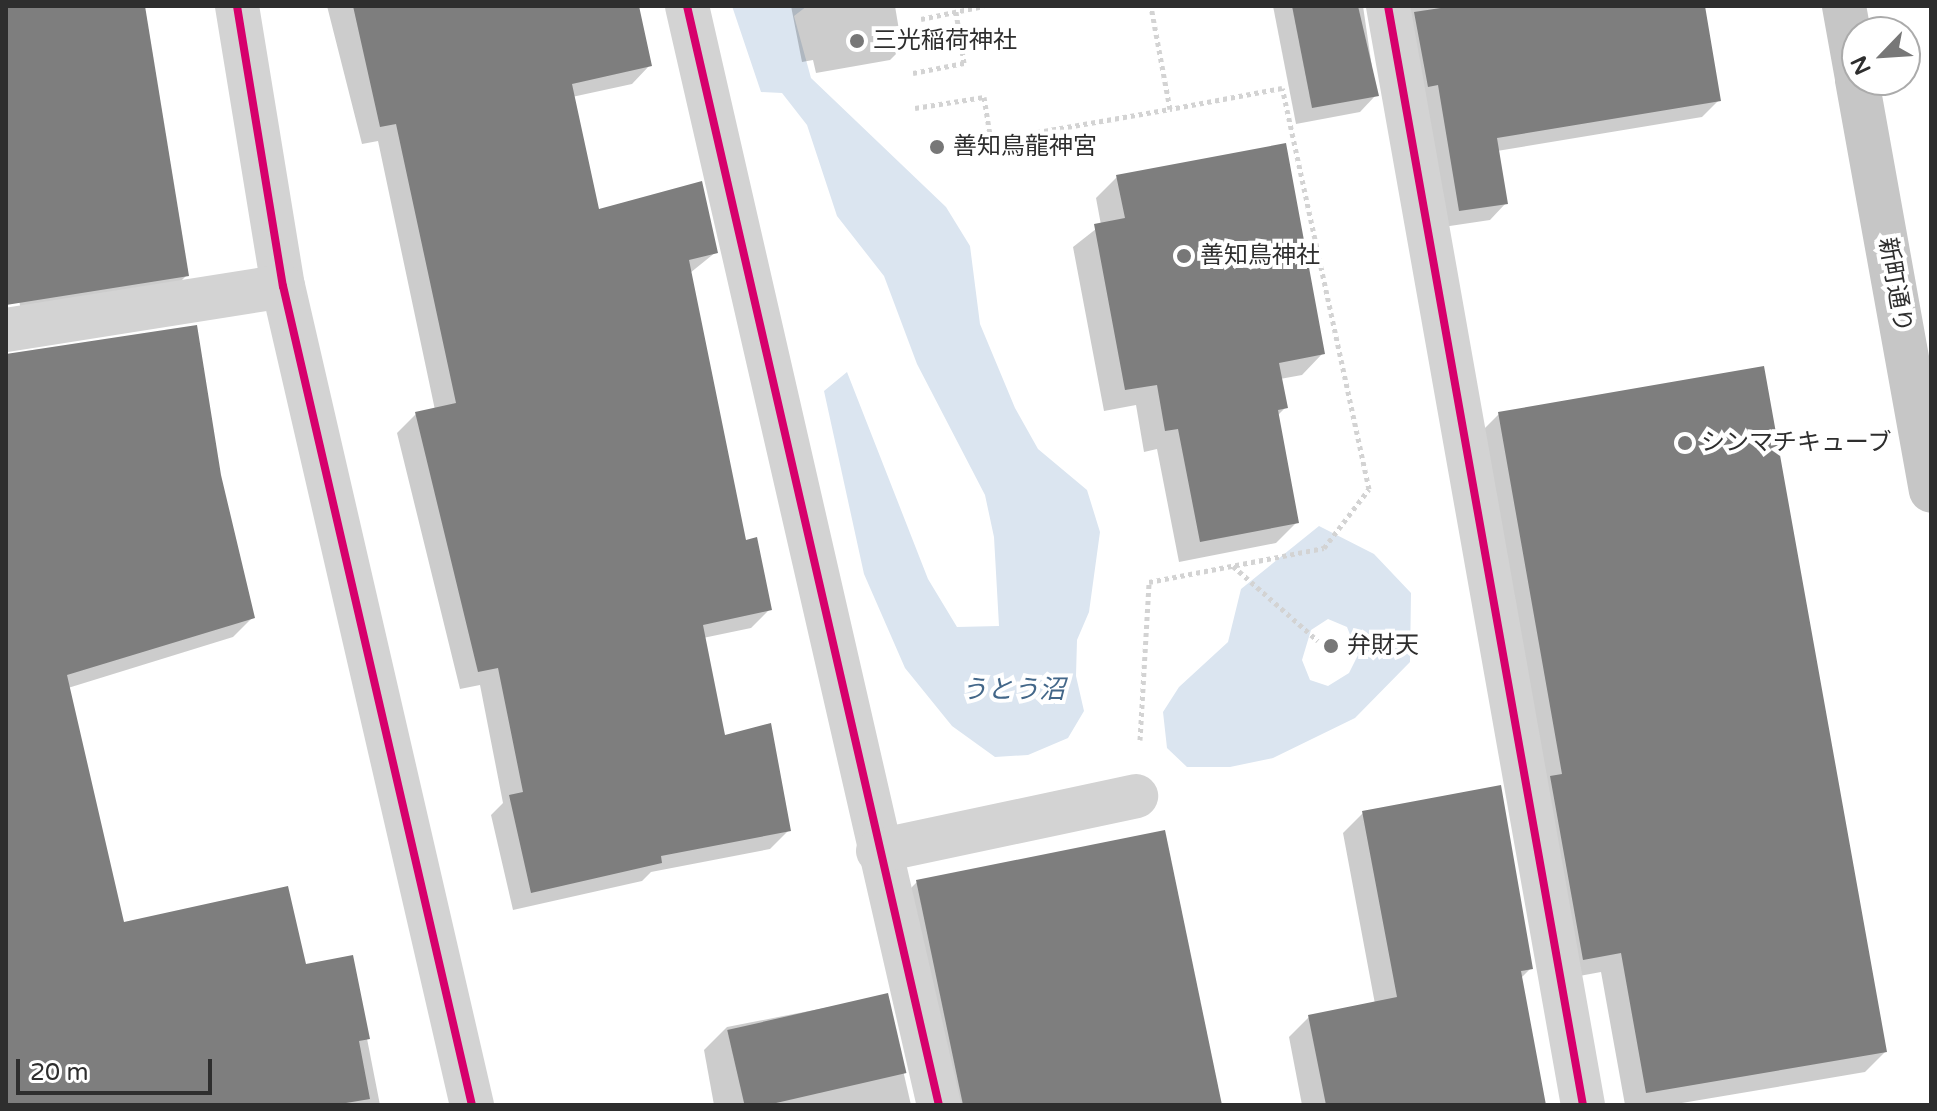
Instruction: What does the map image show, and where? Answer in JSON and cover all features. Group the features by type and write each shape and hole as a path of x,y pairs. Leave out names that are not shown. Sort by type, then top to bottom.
{"main road":[{"name":"新町通り","path":"1860,96 1931,490"}],"street":[{"path":"237,6 283,286 472,1105"},
{"path":"687,6 878,851 939,1105"},
{"path":"1388,6 1583,1105"},
{"path":"6,330 283,286"},
{"path":"878,851 1136,796"}],"path":[{"path":"921,19 984,6"},
{"path":"1151,6 1170,109"},
{"path":"913,73 964,63 956,12"},
{"path":"981,142 1282,88 1369,489 1324,548 1149,582 1136,796"},
{"path":"915,108 984,97 991,141"},
{"path":"1232,566 1318,641"}],"water":[{"name":"うとう沼","path":"732,6 807,6 794,16 811,78 946,207 970,246 980,324 1015,408 1038,449 1087,490 1100,532 1089,612 1077,640 1076,676 1084,711 1068,738 1028,755 995,757 952,726 905,668 864,574 824,391 847,372 928,579 957,627 999,626 994,537 985,495 917,364 884,276 837,216 807,125 782,93 761,92"},
{"path":"1319,526 1374,554 1411,593 1410,662 1355,718 1273,758 1230,767 1187,767 1167,748 1163,712 1179,687 1228,642 1241,589","holes":["1328,619 1347,627 1358,655 1349,673 1328,686 1310,680 1302,660 1311,630"]}],"building":[{"path":"6,6 145,6 189,276 6,305"},
{"path":"353,6 639,6 652,66 572,84 599,209 702,181 718,253 689,260 746,540 757,537 772,610 703,625 725,735 771,723 791,831 661,856 662,863 531,893 509,795 523,792 498,668 478,672 415,412 456,403 396,124 380,127"},
{"path":"1292,6 1358,6 1379,96 1312,108"},
{"path":"1454,6 1705,6 1721,101 1497,138 1508,204 1459,211 1438,85 1428,87 1414,12"},
{"path":"1286,143 1325,354 1279,363 1288,408 1278,410 1299,523 1200,542 1178,429 1165,431 1157,385 1125,390 1094,224 1125,218 1116,175"},
{"path":"197,325 221,475 255,618 67,675 124,922 288,886 306,964 353,955 370,1039 359,1041 370,1099 334,1105 6,1105 6,354"},
{"path":"1764,366 1887,1052 1646,1093 1621,953 1583,960 1550,776 1562,774 1498,412"},
{"path":"1501,785 1533,969 1521,971 1546,1105 1326,1105 1308,1015 1397,997 1362,811"},
{"path":"1165,830 1222,1105 963,1105 916,880"},
{"path":"888,993 906,1073 767,1105 745,1105 727,1030"}],"cycle path":[{"path":"237,6 283,286 472,1105"},
{"path":"687,6 939,1105"},
{"path":"1388,6 1583,1105"}],"place":[{"name":"三光稲荷神社","path":"857,41"},
{"name":"善知鳥龍神宮","path":"937,147"},
{"name":"善知鳥神社","path":"1184,256"},
{"name":"シンマチキューブ","path":"1685,443"},
{"name":"弁財天","path":"1331,646"}]}
